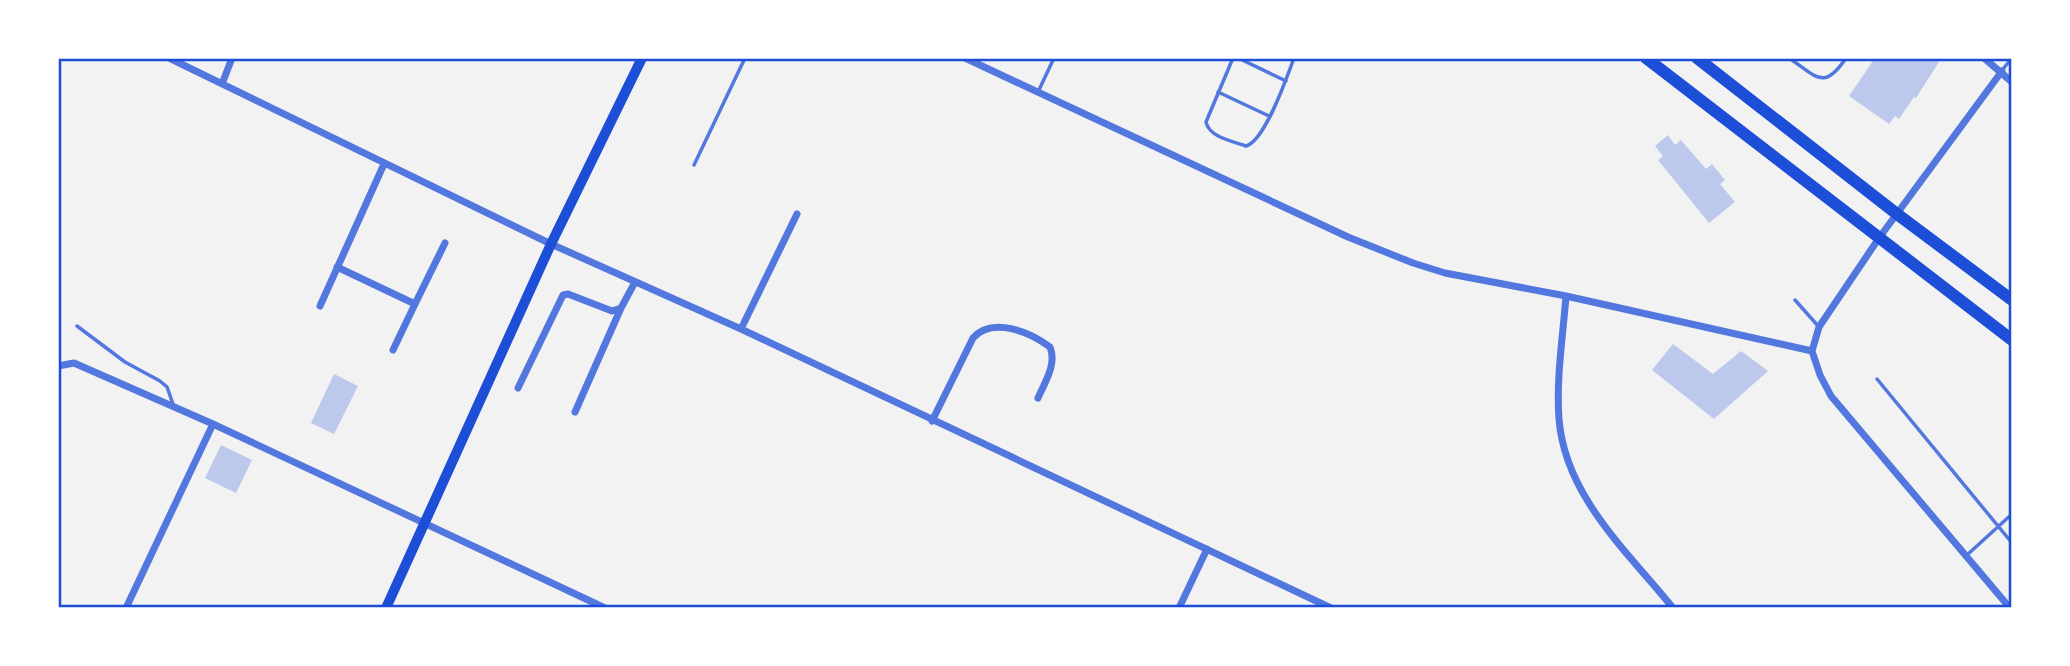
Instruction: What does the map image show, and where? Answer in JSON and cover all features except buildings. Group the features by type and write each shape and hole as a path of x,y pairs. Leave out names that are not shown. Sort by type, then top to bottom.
{"main road":[{"path":"386,608 551,244 642,58"},
{"path":"1646,58 2012,340"},
{"path":"1697,58 2012,300"}],"street":[{"path":"169,58 551,244 741,329 1331,608"},
{"path":"222,84 232,58"},
{"path":"965,58 983,62 1038,92 1394,256 1445,273 1566,296 1812,351"},
{"path":"1984,58 2012,82"},
{"path":"2002,71 1879,238 1819,327 1812,351 1824,385 1831,396 2010,608"},
{"path":"320,306 384,164"},
{"path":"741,329 797,214"},
{"path":"393,350 445,243"},
{"path":"337,267 415,304"},
{"path":"575,412 621,307 635,282"},
{"path":"518,388 563,295 568,294 612,311 621,307"},
{"path":"1566,296 1559,416 1569,465 1592,510 1673,608"},
{"path":"932,421 973,338 987,328 1012,328 1047,344 1053,354 1052,366 1038,398"},
{"path":"58,366 74,363 213,424 606,608"},
{"path":"126,608 213,424"},
{"path":"1179,608 1207,549"}],"lane":[{"path":"694,165 745,58"},
{"path":"1038,92 1054,58"},
{"path":"1286,81 1236,58 1206,122 1208,130 1250,146 1254,143 1286,81 1294,58"},
{"path":"1789,58 1822,79 1836,74 1846,58"},
{"path":"2002,71 2012,58"},
{"path":"1218,92 1269,116"},
{"path":"1795,300 1819,327"},
{"path":"77,326 125,362 160,381 167,387 174,407"},
{"path":"1877,379 2012,543"},
{"path":"1965,556 2012,514"}]}
